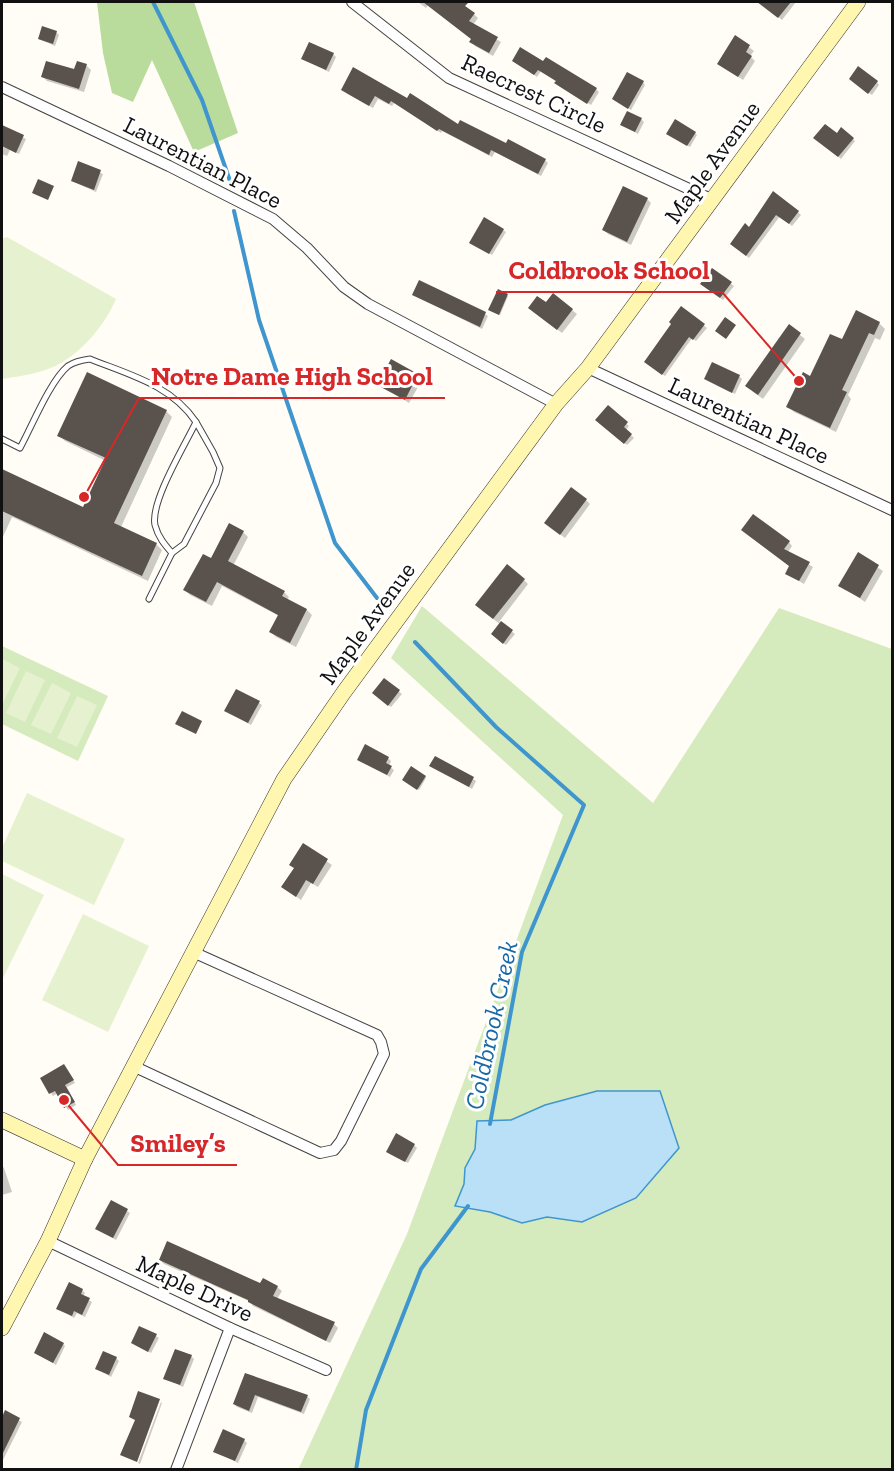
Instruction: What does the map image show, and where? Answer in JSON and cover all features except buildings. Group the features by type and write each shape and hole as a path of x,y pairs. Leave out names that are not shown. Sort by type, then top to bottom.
{"main road":[{"name":"Maple Avenue","path":"3,1321 48,1241 85,1159 284,779 344,692 556,404 588,368 858,2"},
{"path":"2,1120 85,1159"}],"street":[{"name":"Raecrest Circle","path":"352,2 449,78 713,200"},
{"name":"Laurentian Place","path":"2,87 169,166 273,219 307,248 344,286 368,304 556,404"},
{"name":"Laurentian Place","path":"588,368 892,510"},
{"path":"133,1066 320,1153 334,1150 341,1141 384,1054 377,1035 193,952"},
{"name":"Maple Drive","path":"48,1241 230,1328 326,1370"},
{"path":"176,1470 230,1328"}],"lane":[{"path":"2,439 20,448 57,377 69,365 90,359 157,386 174,396 187,408 213,452 219,468 216,483 184,544 172,554 149,599"},
{"path":"172,554 161,540 155,524 156,504 196,422"}],"green space":[{"path":"97,2 194,2 238,133 194,152 152,60 133,102 112,93 103,53"},
{"path":"7,237 116,299 94,335 70,357 61,363 32,374 2,379 2,239"},
{"path":"422,606 653,803 779,608 892,649 892,1469 298,1470 407,1234 563,815 391,658"},
{"path":"2,646 108,696 78,761 2,724"},
{"path":"2,659 20,668 2,705"},
{"path":"26,671 45,680 25,722 6,713"},
{"path":"52,683 71,693 51,734 31,725"},
{"path":"77,696 97,705 77,747 57,738"},
{"path":"27,793 125,839 94,905 2,861 2,848"},
{"path":"2,874 44,895 2,980"},
{"path":"83,914 149,946 108,1032 42,1000"}],"water":[{"path":"597,1091 660,1091 679,1148 636,1198 582,1222 547,1217 522,1223 490,1212 455,1206 464,1184 465,1168 475,1149 477,1121 511,1120 545,1105"}],"waterway":[{"name":"Coldbrook Creek","path":"153,2 202,100 231,184"},
{"name":"Coldbrook Creek","path":"234,211 259,320 335,543 377,598"},
{"name":"Coldbrook Creek","path":"415,642 496,727 584,805 522,952 490,1124"},
{"name":"Coldbrook Creek","path":"356,1470 366,1410 421,1269 468,1206"}],"place":[{"name":"Coldbrook School","path":"799,381"},
{"name":"Notre Dame High School","path":"84,497"},
{"name":"Smiley’s","path":"64,1100"}]}
